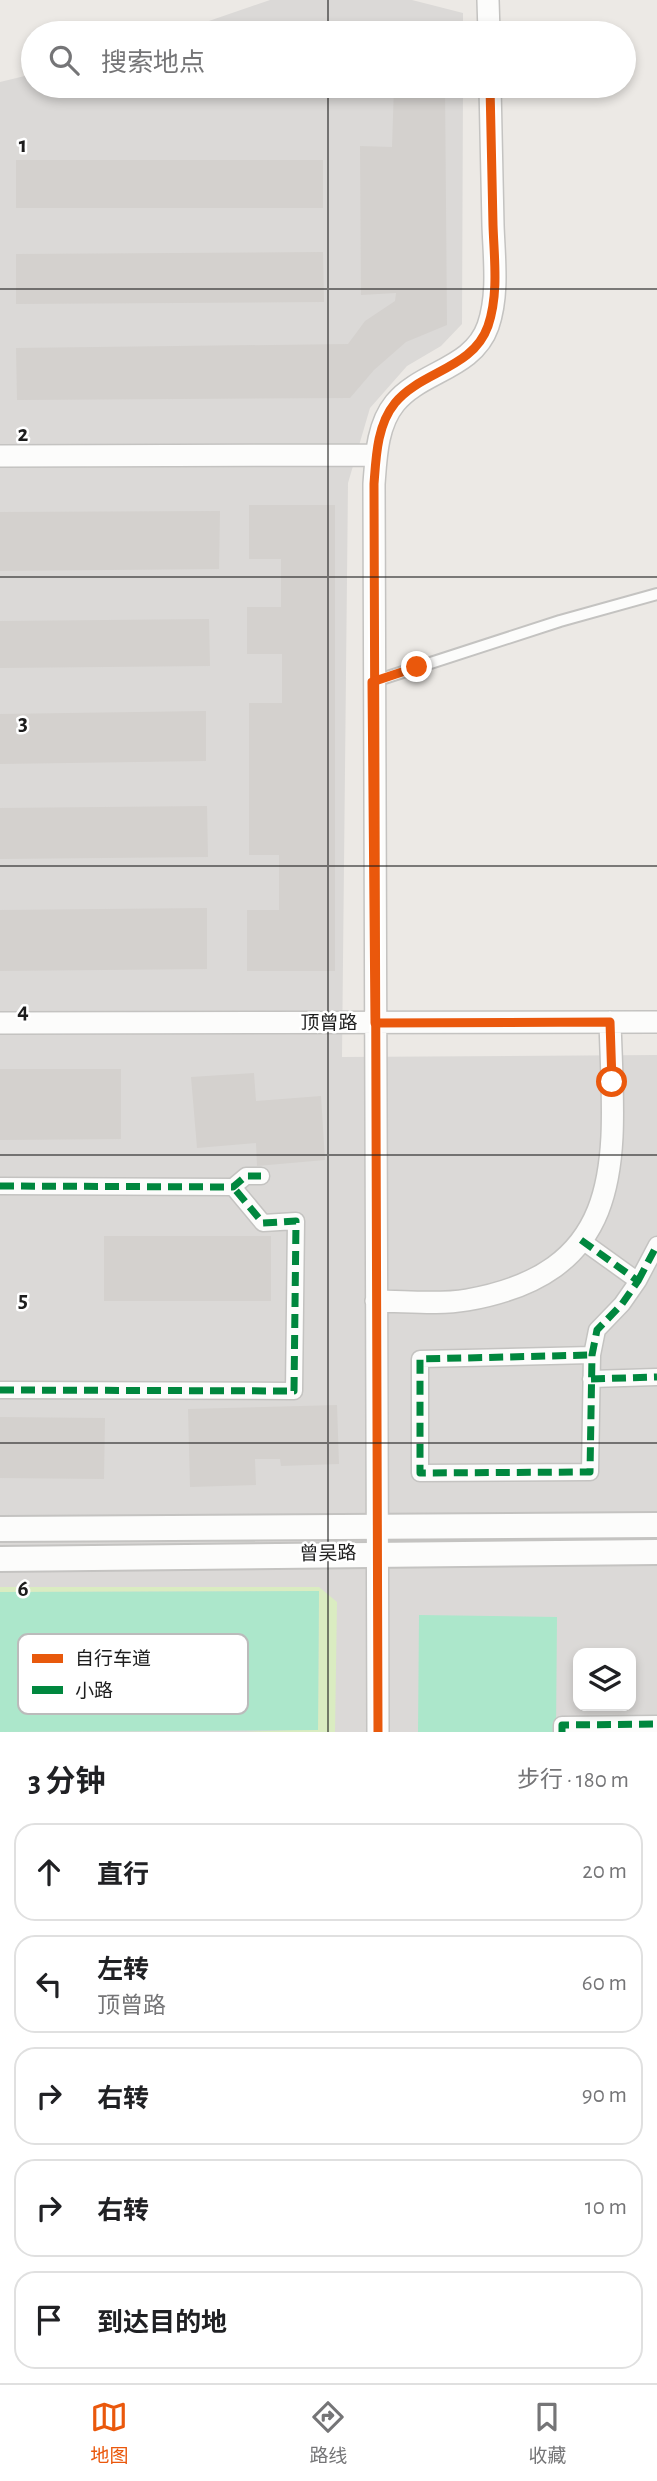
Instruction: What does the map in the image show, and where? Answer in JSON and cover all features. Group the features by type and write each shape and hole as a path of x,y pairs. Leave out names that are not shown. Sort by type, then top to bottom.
{"street":[{"path":"488,0 489,21"},
{"path":"378,1732 372,682 376,455 378,439 394,404 417,383 457,364 474,347 488,327 495,281 490,98"},
{"path":"0,456 376,455"},
{"path":"376,1301 465,1300 515,1287 545,1275 592,1227 608,1183 613,1139 610,1022"},
{"name":"顶曾路","path":"0,1023 657,1022"},
{"path":"0,1186 233,1187 246,1176 261,1176"},
{"path":"0,1390 294,1391 296,1221 263,1223 233,1187"},
{"path":"581,1240 638,1281"},
{"path":"592,1355 420,1359 420,1473 590,1472 592,1355 597,1330 622,1304 657,1245"},
{"path":"591,1379 657,1377"},
{"name":"曾吴路","path":"0,1529 657,1525"},
{"name":"曾吴路","path":"0,1559 657,1552"},
{"path":"562,1732 562,1725 657,1724"}],"lane":[{"path":"372,682 560,621 657,594"}],"shaded area":[{"path":"270,0 412,0 463,13 463,21 209,21"},
{"path":"21,77 21,98 463,98 462,324 441,346 407,366 370,408 348,483 342,1057 657,1055 657,1732 0,1732 0,82"}],"green space":[{"path":"0,1587 319,1587 337,1602 335,1732 244,1732 318,1729 319,1591 0,1592"},
{"path":"319,1591 318,1730 0,1732 0,1592"},
{"path":"419,1615 557,1617 556,1732 418,1732"}],"building":[{"path":"394,98 445,98 447,325 406,342 374,370 350,398 17,400 16,348 348,344 365,321 395,301 396,293 361,295 360,146 392,147"},
{"path":"16,160 323,160 323,208 16,208"},
{"path":"323,252 324,302 16,304 16,254"},
{"path":"249,505 335,505 335,971 247,971 247,910 279,910 279,855 249,855 249,703 282,703 282,654 247,654 247,607 281,607 281,559 249,559"},
{"path":"220,511 219,569 0,571 0,512"},
{"path":"209,619 210,666 0,668 0,621"},
{"path":"206,711 206,761 0,764 0,714"},
{"path":"207,806 208,857 0,859 0,808"},
{"path":"207,908 207,969 0,971 0,910"},
{"path":"0,1069 121,1069 121,1139 0,1140"},
{"path":"254,1073 256,1101 321,1096 325,1160 257,1166 256,1143 197,1148 191,1077"},
{"path":"104,1236 271,1236 271,1301 104,1301"},
{"path":"337,1405 339,1464 281,1466 280,1459 255,1459 256,1485 190,1487 188,1409"},
{"path":"0,1417 105,1418 104,1479 0,1478"}],"marked path":[{"path":"0,1186 233,1187 246,1176 261,1176"},
{"path":"0,1390 294,1391 296,1221 263,1223 233,1187"},
{"path":"581,1240 638,1281 622,1304 597,1330 592,1355 590,1472 420,1473 420,1359 592,1355"},
{"path":"638,1281 657,1245"},
{"path":"591,1379 657,1377"},
{"path":"562,1732 562,1725 657,1724"}],"cycle path":[{"path":"378,1732 374,484 381,431 395,403 406,392 471,352 488,326 494,301 495,276 490,98"}],"route":[{"path":"417,667 372,682 375,1023 610,1022 612,1082"}]}
